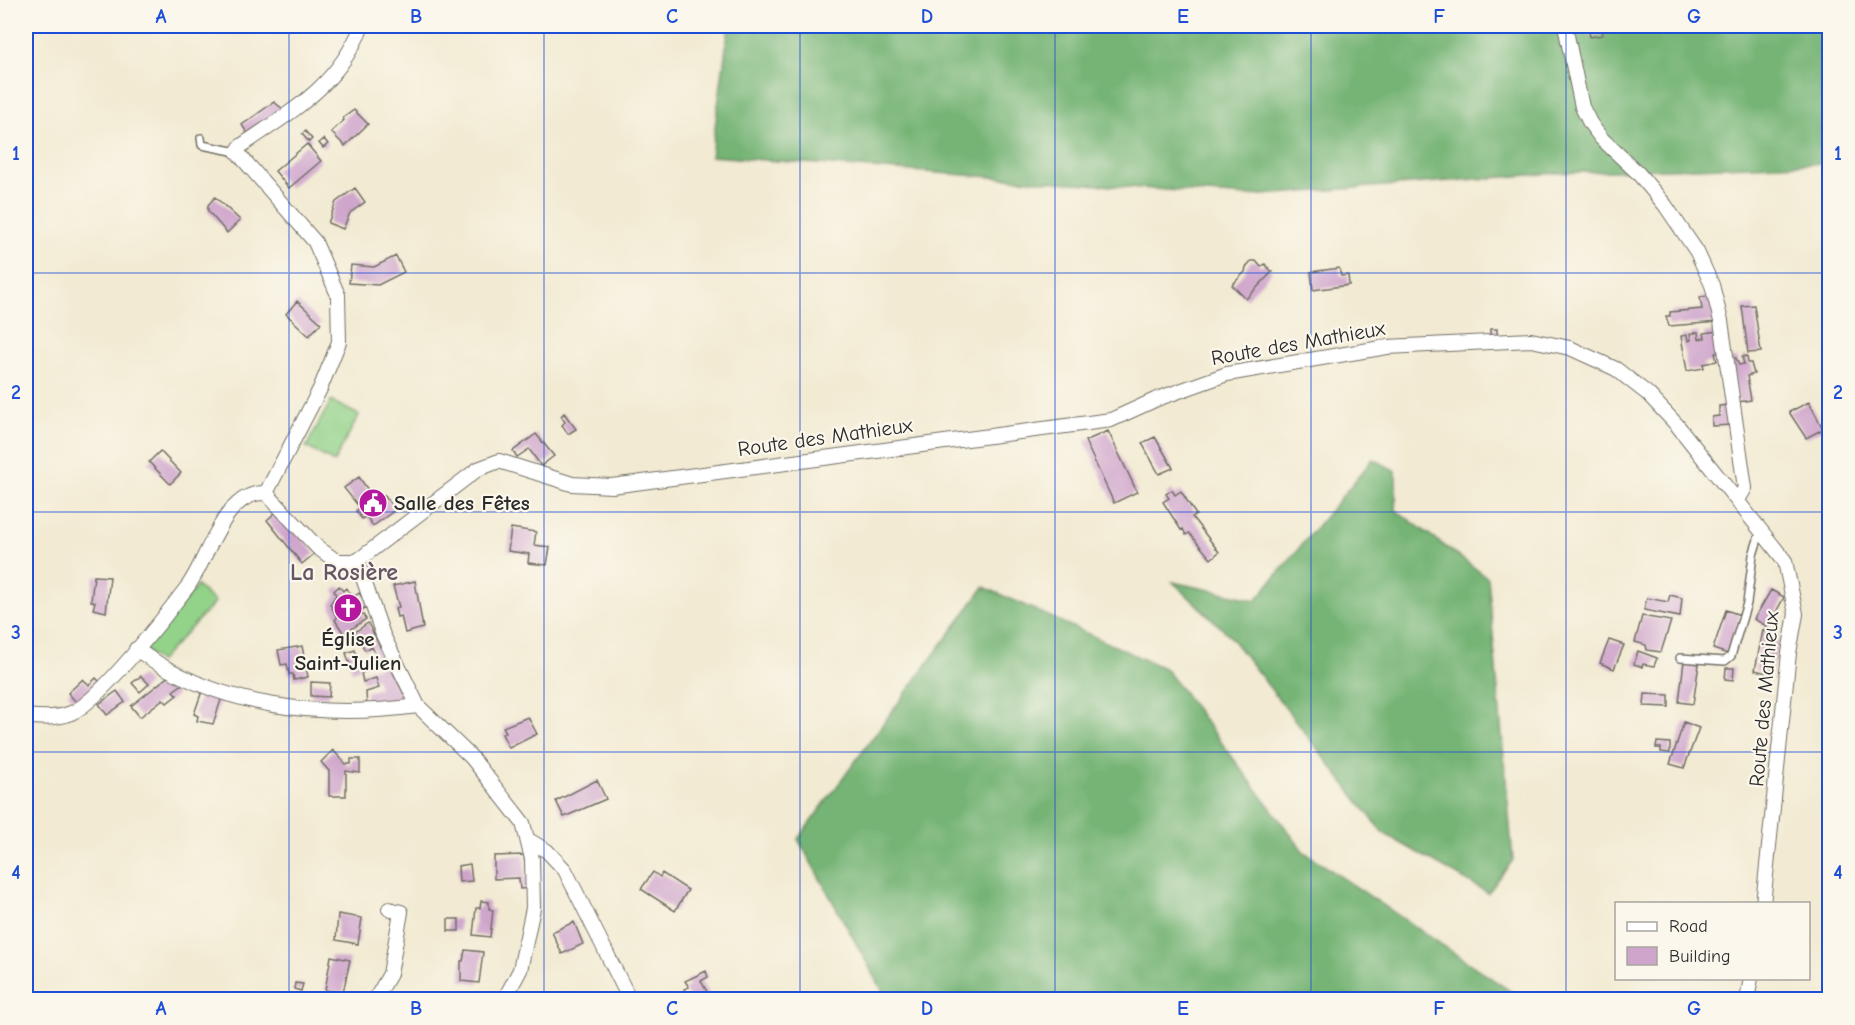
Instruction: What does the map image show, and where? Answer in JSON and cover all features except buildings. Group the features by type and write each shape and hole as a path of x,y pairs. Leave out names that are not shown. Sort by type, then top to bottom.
{"street":[{"path":"266,493 320,389 339,342 338,296 315,242 237,152 326,84 343,63 362,26"},
{"path":"1565,26 1582,107 1590,123 1601,138 1638,173 1665,205 1697,252 1712,285 1721,321 1746,488 1737,500"},
{"name":"Route des Mathieux","path":"357,561 470,475 499,461 587,487 612,486 1111,420 1157,399 1227,374 1397,346 1531,340 1570,348 1616,369 1648,394 1677,425 1785,561 1796,614 1789,652 1763,902"},
{"path":"26,716 47,718 74,712 90,701 189,584 222,523 242,500 256,492 266,493 317,547 336,561 357,561 383,635 418,706 472,758 523,823 532,859 533,909 520,970 504,999"},
{"path":"136,649 155,663 195,682 247,701 306,711 381,710 418,706"},
{"path":"527,839 547,851 565,870 630,999"},
{"path":"375,999 390,975 401,912 389,909"},
{"path":"1747,999 1751,980"}],"lane":[{"path":"201,138 201,145 237,152"},
{"path":"1680,658 1725,661 1731,656 1747,603 1753,555 1761,530"}],"green space":[{"path":"729,26 1829,26 1829,163 1557,173 1248,196 711,156"},
{"path":"331,401 359,415 334,462 306,447"},
{"path":"1373,459 1396,471 1396,510 1488,578 1513,860 1488,893 1383,833 1228,634 1173,582 1256,600"},
{"path":"197,586 215,602 159,662 144,649"},
{"path":"984,587 1166,669 1303,851 1513,993 1513,999 887,999 798,839"}],"place":[{"name":"Salle des Fêtes","path":"373,503"},
{"name":"Église Saint-Julien","path":"348,608"}],"district":[{"name":"La Rosière","path":"344,572"}]}
